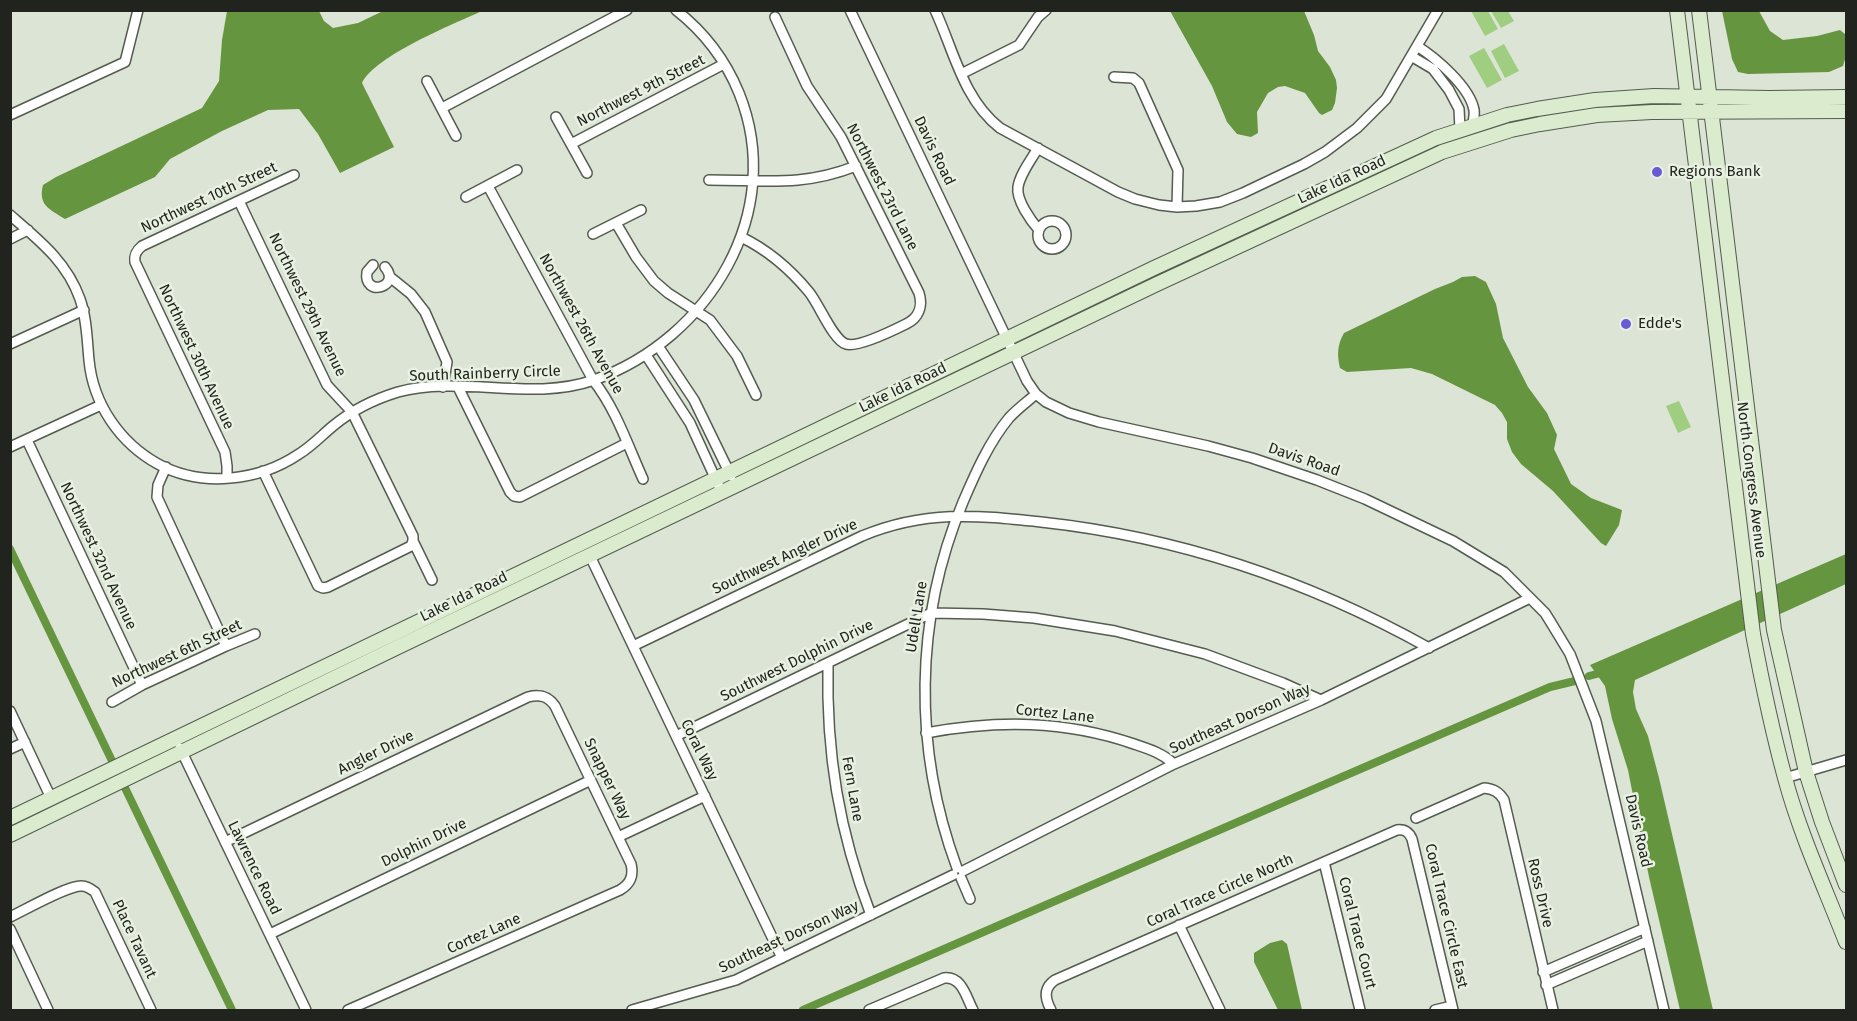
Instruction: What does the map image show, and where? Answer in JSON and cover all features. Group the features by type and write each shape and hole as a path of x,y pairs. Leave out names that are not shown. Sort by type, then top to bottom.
{"street":[{"path":"10,115 125,62 138,10"},
{"path":"442,108 627,10"},
{"name":"South Rainberry Circle","path":"10,215 52,252 73,281 84,310 92,381 101,405 110,420 134,447 166,467 200,477 227,478 263,471 283,463 299,454 352,412 396,393 417,388 443,387 556,390 593,380 646,355 681,327 697,310 722,276 741,237 748,216 753,180 752,146 743,103 724,64 697,29 676,10"},
{"name":"Davis Road","path":"850,10 1007,339 1036,394 1051,406 1069,413 1252,458 1365,499 1422,525 1484,559 1504,572 1545,613 1570,654 1596,721 1664,1011"},
{"path":"935,10 975,101 990,120 1000,128 1118,192 1135,199 1177,207 1208,204 1231,198 1325,152 1358,128 1386,99 1438,10"},
{"path":"962,74 1019,45 1038,16 1046,10"},
{"name":"North Congress Avenue","path":"1677,10 1753,634 1785,778 1819,875 1846,942"},
{"name":"North Congress Avenue","path":"1698,10 1774,630 1806,772 1846,885"},
{"name":"Northwest 23rd Lane","path":"741,237 766,251 798,278 811,294 840,341 851,345 860,344 908,323 917,316 920,310 919,293 841,137 807,86 775,17"},
{"path":"1417,46 1438,60 1452,75 1468,96 1474,110 1463,137 1442,152"},
{"path":"1411,56 1432,69 1449,90 1467,127"},
{"name":"Northwest 9th Street","path":"571,144 724,64"},
{"path":"1114,77 1133,78 1139,83 1176,164 1177,207"},
{"path":"427,81 456,136"},
{"name":"Lake Ida Road","path":"10,818 1007,339 1410,149 1467,127 1537,109 1595,100 1654,96 1687,104"},
{"name":"Lake Ida Road","path":"10,835 1225,252 1442,152 1540,123 1687,104 1846,97"},
{"name":"Lake Ida Road","path":"1710,104 1846,111"},
{"name":"Northwest 9th Street","path":"556,117 587,173"},
{"path":"1038,148 1020,181 1018,193 1030,220 1039,230"},
{"path":"710,180 787,182 808,180 835,174 855,166"},
{"path":"466,197 517,170"},
{"name":"Northwest 10th Street","path":"137,250 294,175"},
{"name":"Northwest 26th Avenue","path":"488,186 593,380 602,392 643,479"},
{"name":"Northwest 29th Avenue","path":"239,201 327,385 352,412 432,580"},
{"path":"594,234 641,210"},
{"path":"616,223 650,277 668,293 710,320 737,356 756,395"},
{"path":"1225,252 1226,244 1240,228"},
{"path":"10,239 28,230"},
{"name":"Northwest 30th Avenue","path":"137,250 134,256 135,262 225,452 227,478"},
{"path":"374,265 369,268 366,275 370,285 377,288 384,286 390,277"},
{"path":"385,267 390,277 411,294 425,312 447,362 443,387"},
{"path":"10,344 84,310"},
{"path":"658,346 694,400 736,486"},
{"path":"646,355 690,423 722,493"},
{"path":"458,387 514,496 520,497 627,443"},
{"name":"Udell Lane","path":"970,899 940,816 933,786 926,733 925,672 931,613 943,560 957,516 981,464 996,437 1018,409 1036,394"},
{"path":"10,447 101,405"},
{"name":"Northwest 32nd Avenue","path":"27,440 142,685"},
{"path":"1731,457 1757,483"},
{"path":"166,467 158,485 157,496 226,646"},
{"path":"263,471 318,586 328,587 411,546 413,541"},
{"name":"Southwest Angler Drive","path":"633,646 872,532 912,520 957,516 1074,526 1148,539 1199,552 1272,575 1322,594 1362,612 1429,648"},
{"name":"Coral Way","path":"590,556 782,958"},
{"name":"Southeast Dorson Way","path":"632,1011 730,982 959,873 1174,764 1321,700 1530,598"},
{"path":"931,613 1034,618 1116,631 1205,654 1273,679 1321,700"},
{"name":"Southwest Dolphin Drive","path":"676,736 931,613"},
{"name":"Northwest 6th Street","path":"112,702 142,685 255,634"},
{"name":"Fern Lane","path":"828,664 829,730 837,797 852,862 871,915"},
{"name":"Snapper Way","path":"540,695 546,697 555,706 631,864 629,882"},
{"name":"Angler Drive","path":"225,842 528,697 540,695"},
{"path":"10,711 51,798"},
{"name":"Cortez Lane","path":"926,733 988,724 1069,728 1122,740 1166,756 1174,764"},
{"name":"Lawrence Road","path":"175,738 306,1011"},
{"path":"10,749 25,742"},
{"path":"1785,778 1846,760"},
{"name":"Dolphin Drive","path":"270,934 591,780"},
{"name":"Ross Drive","path":"1416,818 1479,790 1496,791 1504,800 1553,1011"},
{"path":"618,837 705,796"},
{"name":"Coral Trace Circle North","path":"1051,1011 1046,996 1048,987 1055,980 1397,830 1407,831"},
{"name":"Coral Trace Circle East","path":"1407,831 1412,839 1453,1008"},
{"name":"Coral Trace Court","path":"1324,862 1360,1011"},
{"name":"Cortez Lane","path":"348,1011 620,890 629,882"},
{"name":"Place Tavant","path":"10,917 73,887 85,886 95,892 151,1011"},
{"path":"1179,925 1220,1011"},
{"path":"1543,972 1645,928"},
{"path":"10,929 48,1011"},
{"path":"1546,985 1648,941"},
{"path":"869,1011 944,978 952,977 958,980 973,1011"},
{"path":"1435,1011 1453,1008"}],"shaded area":[{"path":"227,11 319,11 324,21 333,28 358,23 383,11 482,11 416,42 382,62 370,73 362,83 394,147 340,173 318,134 299,109 268,110 170,159 155,177 65,219 46,206 42,197 43,185 202,108 219,81"},
{"path":"1170,11 1304,11 1318,51 1336,80 1335,103 1332,110 1322,115 1305,93 1285,86 1278,87 1268,93 1257,112 1258,133 1251,137 1237,134 1227,122 1212,86"},
{"path":"1471,11 1488,11 1498,29 1485,36"},
{"path":"1491,11 1508,11 1514,21 1501,28"},
{"path":"1722,11 1759,11 1770,31 1783,40 1817,36 1840,30 1846,35 1846,56 1843,66 1829,72 1748,74 1738,72 1732,59"},
{"path":"1504,44 1519,71 1505,78 1491,51"},
{"path":"1484,48 1502,80 1487,88 1469,56"},
{"path":"1475,276 1486,282 1496,304 1503,338 1528,387 1547,413 1557,435 1554,449 1571,484 1591,498 1622,510 1619,525 1606,546 1553,491 1521,464 1512,452 1507,439 1507,422 1495,405 1432,374 1411,368 1347,372 1340,368 1338,350 1344,333 1462,277"},
{"path":"1679,401 1691,427 1678,433 1666,406"},
{"path":"1846,554 1846,584 1635,680 1633,692 1636,709 1648,736 1659,778 1713,1010 1680,1010 1649,877 1628,770 1612,719 1605,686 1590,665"},
{"path":"1282,940 1287,944 1302,1010 1278,1010 1254,962 1254,953 1270,943"}],"waterway":[{"path":"10,549 232,1010"},
{"path":"1589,676 1608,671"},
{"path":"803,1010 1550,687 1575,681"}],"place":[{"name":"Regions Bank","path":"1657,172"},
{"name":"Edde's","path":"1626,324"}]}
